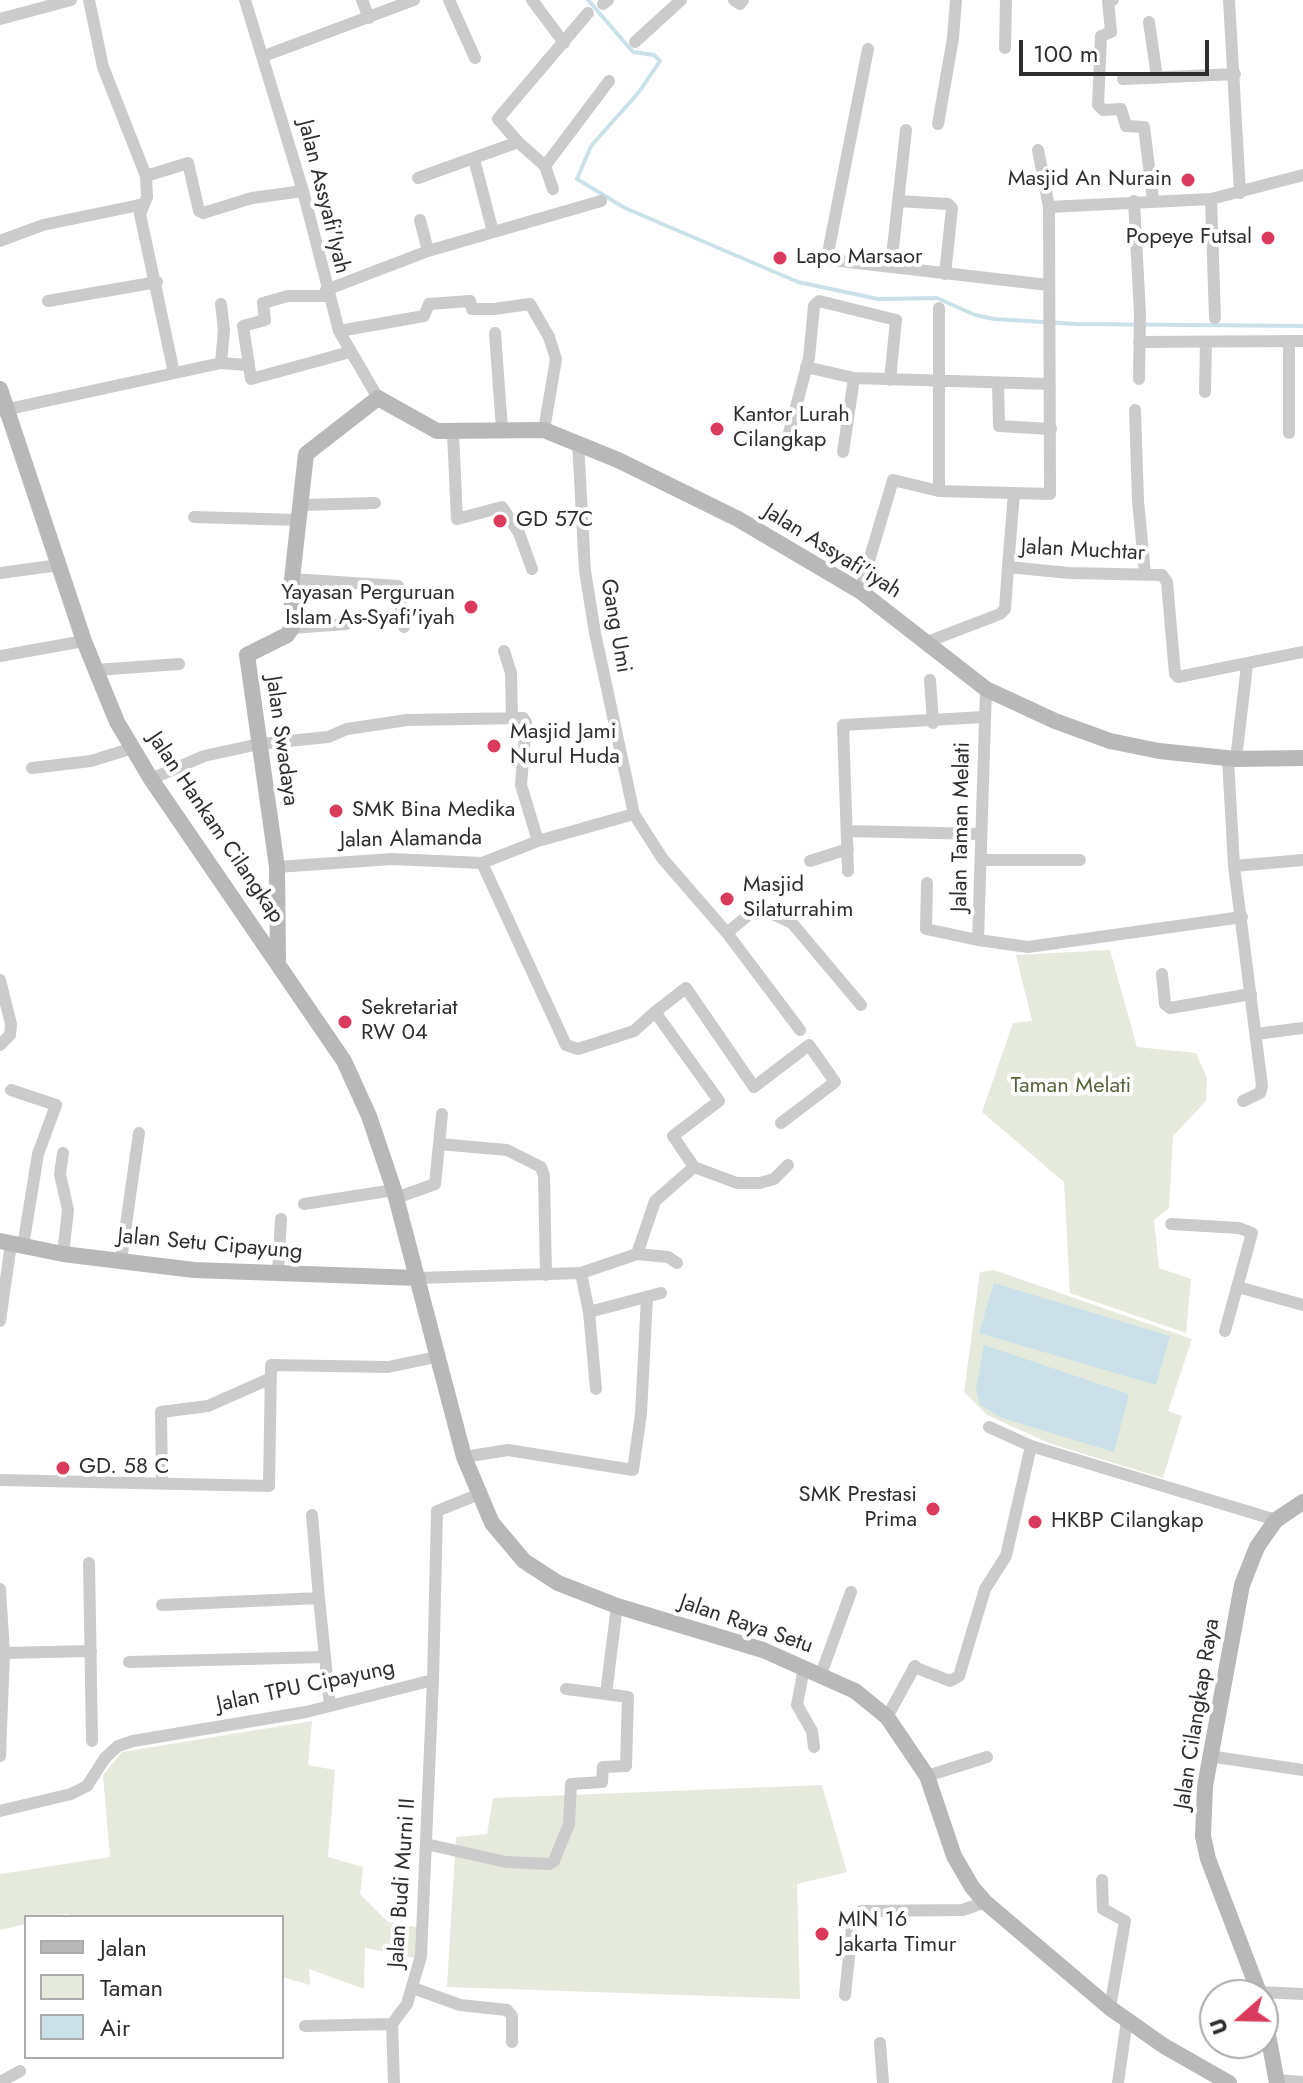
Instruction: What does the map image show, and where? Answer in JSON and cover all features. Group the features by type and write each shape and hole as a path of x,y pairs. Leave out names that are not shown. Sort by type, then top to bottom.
{"street":[{"path":"0,19 71,0"},
{"path":"89,0 103,67 146,176 147,197 140,214 157,282 174,373"},
{"name":"Jalan Assyafi'Iyah","path":"245,0 303,191 326,293 339,331 378,398"},
{"path":"362,0 369,18"},
{"path":"264,56 414,0"},
{"path":"449,0 475,58"},
{"path":"532,0 564,43"},
{"path":"635,42 681,0"},
{"path":"734,0 740,4 743,0"},
{"path":"938,124 953,38 956,0"},
{"path":"1005,48 1006,0"},
{"path":"1113,0 1108,1 1111,32 1101,36 1098,105 1103,110 1121,109 1126,126 1144,127 1148,135 1153,199"},
{"path":"1229,0 1240,193"},
{"path":"553,189 545,166 498,119 588,13"},
{"path":"1149,22 1157,77"},
{"path":"868,49 828,253 831,260 1048,285"},
{"path":"1123,79 1235,74"},
{"path":"545,166 609,81"},
{"path":"891,266 906,130"},
{"path":"418,178 518,142"},
{"path":"860,591 893,480 939,491 1050,494 1049,207 1038,150"},
{"path":"474,159 493,232"},
{"path":"146,176 188,163 198,208 203,213 252,198 303,191"},
{"path":"1049,207 1153,199 1211,199 1303,175"},
{"path":"1211,199 1215,318"},
{"path":"350,352 254,380 246,365 243,326 265,320 264,302 288,296 326,293 428,251 601,201"},
{"path":"898,201 948,204 952,208 945,274"},
{"path":"1134,201 1140,320 1139,379"},
{"path":"0,241 43,225 144,204"},
{"path":"420,220 428,251"},
{"path":"48,301 157,282"},
{"path":"339,331 424,316 429,304 471,301 473,309 530,304 556,359 544,430"},
{"path":"789,433 806,367 816,303 821,301 896,320 890,380"},
{"path":"221,304 224,330 221,363"},
{"path":"939,308 939,491"},
{"path":"495,333 502,429"},
{"path":"1289,341 1289,433"},
{"path":"1139,342 1303,341"},
{"path":"1205,392 1206,342"},
{"path":"4,410 221,363 246,365"},
{"path":"806,367 854,378 1050,384"},
{"path":"843,452 854,378"},
{"path":"998,383 999,426 1051,429"},
{"name":"Jalan Hankam Cilangkap","path":"0,389 4,410 84,641 117,722 151,779 278,960 344,1061 369,1116 418,1278"},
{"path":"346,624 292,628 292,579 304,465 311,447 378,398"},
{"name":"Jalan Assyafi'iyah","path":"378,398 421,424 453,433 544,430 578,442 738,519 860,591 986,689 1110,741 1232,759 1303,758"},
{"path":"1135,410 1138,501 1145,574"},
{"path":"453,433 457,519 502,507 519,533 532,569"},
{"name":"Gang Umi","path":"578,442 590,602 601,669 634,814 662,858 727,933 800,1030"},
{"name":"Jalan Muchtar","path":"927,642 1000,614 1005,609 1014,493"},
{"path":"194,517 300,512 375,503"},
{"path":"0,573 59,565"},
{"name":"Jalan Muchtar","path":"1008,567 1069,573 1162,575 1167,582 1175,674 1178,677 1303,652"},
{"path":"292,579 398,586 404,627"},
{"name":"Jalan Swadaya","path":"278,960 277,867 247,655 287,635 292,628"},
{"path":"0,656 84,641"},
{"path":"504,651 511,673 512,718"},
{"path":"96,670 179,664"},
{"path":"1243,1101 1260,1093 1262,1086 1234,866 1232,759 1247,665"},
{"path":"930,680 933,723"},
{"name":"Jalan Taman Melati","path":"986,689 978,940 1028,947 1242,917"},
{"path":"848,871 843,725 933,723 984,717"},
{"path":"151,779 204,756 259,744 328,737 347,729 407,720 512,718 526,722 521,785 538,841"},
{"path":"32,768 91,761 133,748"},
{"name":"Jalan Alamanda","path":"277,867 309,862 392,859 482,863 538,841 634,814"},
{"path":"848,831 981,834"},
{"path":"810,861 848,849"},
{"path":"982,860 1080,860"},
{"path":"1234,866 1303,860"},
{"path":"482,863 566,1045 578,1049 634,1031 686,988 754,1087 809,1045 835,1082 781,1123"},
{"path":"927,883 925,925 928,931 978,940"},
{"path":"727,933 758,907 792,923 861,1005"},
{"path":"1162,974 1165,1004 1170,1008 1251,994"},
{"path":"0,980 11,1024 10,1034 0,1045"},
{"path":"655,1012 719,1099 673,1136 694,1167 737,1183 760,1183 774,1179 788,1165"},
{"path":"1256,1034 1303,1028"},
{"path":"0,1321 11,1244 56,1105 11,1090"},
{"path":"304,1204 395,1194 435,1184 442,1114"},
{"path":"121,1260 139,1133"},
{"path":"439,1144 507,1150 541,1167 546,1275"},
{"path":"63,1153 60,1174 68,1210 63,1254"},
{"path":"637,1254 655,1201 694,1167"},
{"path":"278,1274 281,1219"},
{"path":"1171,1224 1239,1228 1252,1233 1225,1331"},
{"name":"Jalan Setu Cipayung","path":"11,1244 63,1254 194,1270 418,1278"},
{"path":"418,1278 581,1273 637,1254 668,1257 677,1263"},
{"path":"581,1273 589,1312 596,1389"},
{"name":"Jalan Raya Setu","path":"418,1278 436,1357 477,1495 492,1523 524,1561 558,1583 617,1606 763,1650 855,1691 887,1717 927,1776 954,1856 985,1902 1110,2008 1164,2046 1229,2083"},
{"path":"1238,1287 1303,1305"},
{"path":"589,1312 661,1293"},
{"path":"464,1457 508,1450 633,1470 641,1414 647,1297"},
{"path":"0,1480 269,1486 269,1366 275,1363 388,1367 436,1357"},
{"path":"162,1482 161,1412 208,1406 269,1379"},
{"path":"989,1427 1031,1446 1276,1520"},
{"path":"887,1717 914,1666 950,1681 959,1676 985,1589 1006,1556 1031,1446"},
{"path":"433,1680 437,1511 477,1495"},
{"name":"Jalan Cilangkap Raya","path":"1253,1979 1203,1836 1209,1756 1242,1585 1257,1547 1276,1520 1303,1502"},
{"path":"312,1515 330,1706"},
{"path":"89,1563 92,1741"},
{"path":"0,1589 4,1653 0,1756"},
{"path":"821,1674 851,1592"},
{"path":"162,1605 319,1598"},
{"path":"606,1694 617,1606"},
{"path":"4,1653 91,1651"},
{"path":"129,1662 325,1657"},
{"path":"804,1668 797,1705 812,1731 814,1747"},
{"name":"Jalan TPU Cipayung","path":"0,1811 71,1794 87,1786 105,1758 118,1746 133,1741 330,1706 433,1680"},
{"name":"Jalan Budi Murni II","path":"392,2024 401,2015 413,1988 421,1956 433,1680"},
{"path":"426,1844 506,1862 549,1864 554,1861 569,1824 571,1784 602,1782 603,1767 626,1766 628,1697 566,1689"},
{"path":"1209,1756 1303,1770"},
{"path":"927,1776 987,1757"},
{"path":"1102,1880 1103,1909 1125,1921 1110,2008"},
{"path":"845,1995 853,1918 861,1911 963,1910 985,1902"},
{"path":"413,1988 460,2005 507,2010 512,2016 512,2042"},
{"path":"1279,1996 1303,1994"},
{"path":"1118,2083 1127,2020"},
{"path":"305,2026 392,2024 394,2083"},
{"path":"880,2043 883,2083"},
{"name":"Jalan Cilangkap Raya","path":"1272,2059 1277,2081"},
{"path":"0,2082 20,2071"},
{"path":"1277,2081 1303,2082"}],"green space":[{"name":"Taman Melati","path":"1110,950 1137,1047 1196,1053 1207,1078 1206,1101 1173,1136 1169,1208 1154,1220 1159,1268 1191,1279 1186,1333 1070,1293 1064,1182 982,1112 1013,1023 1032,1021 1016,955"},
{"path":"994,1270 1192,1339 1168,1411 1182,1416 1163,1478 1051,1444 987,1415 964,1392 980,1272"},
{"path":"312,1721 308,1765 335,1770 328,1857 363,1867 360,1894 388,1922 421,1928 419,1959 365,1948 364,1989 309,1969 310,1985 284,1978 284,1915 24,1915 24,1924 0,1930 0,1874 110,1857 103,1775 122,1752"},
{"path":"822,1785 847,1872 797,1884 800,1999 447,1987 456,1837 487,1834 493,1798"}],"water":[{"path":"994,1283 1170,1336 1156,1385 979,1333"},
{"path":"984,1345 1129,1394 1114,1452 1002,1418 980,1405 976,1389"}],"waterway":[{"path":"588,0 633,52 654,55 660,61 639,92 591,146 577,179 625,208 798,282 878,299 937,298 975,315 994,319 1076,324 1303,326"}],"place":[{"name":"Masjid An Nurain","path":"1188,180"},
{"name":"Popeye Futsal","path":"1268,238"},
{"name":"Lapo Marsaor","path":"780,258"},
{"name":"Kantor Lurah Cilangkap","path":"717,429"},
{"name":"GD 57C","path":"500,521"},
{"name":"Yayasan Perguruan Islam As-Syafi'iyah","path":"471,607"},
{"name":"Masjid Jami Nurul Huda","path":"494,746"},
{"name":"SMK Bina Medika","path":"336,811"},
{"name":"Masjid Silaturrahim","path":"727,899"},
{"name":"Sekretariat RW 04","path":"345,1022"},
{"name":"GD. 58 C","path":"63,1468"},
{"name":"SMK Prestasi Prima","path":"933,1509"},
{"name":"HKBP Cilangkap","path":"1035,1522"},
{"name":"MIN 16 Jakarta Timur","path":"822,1934"}]}
